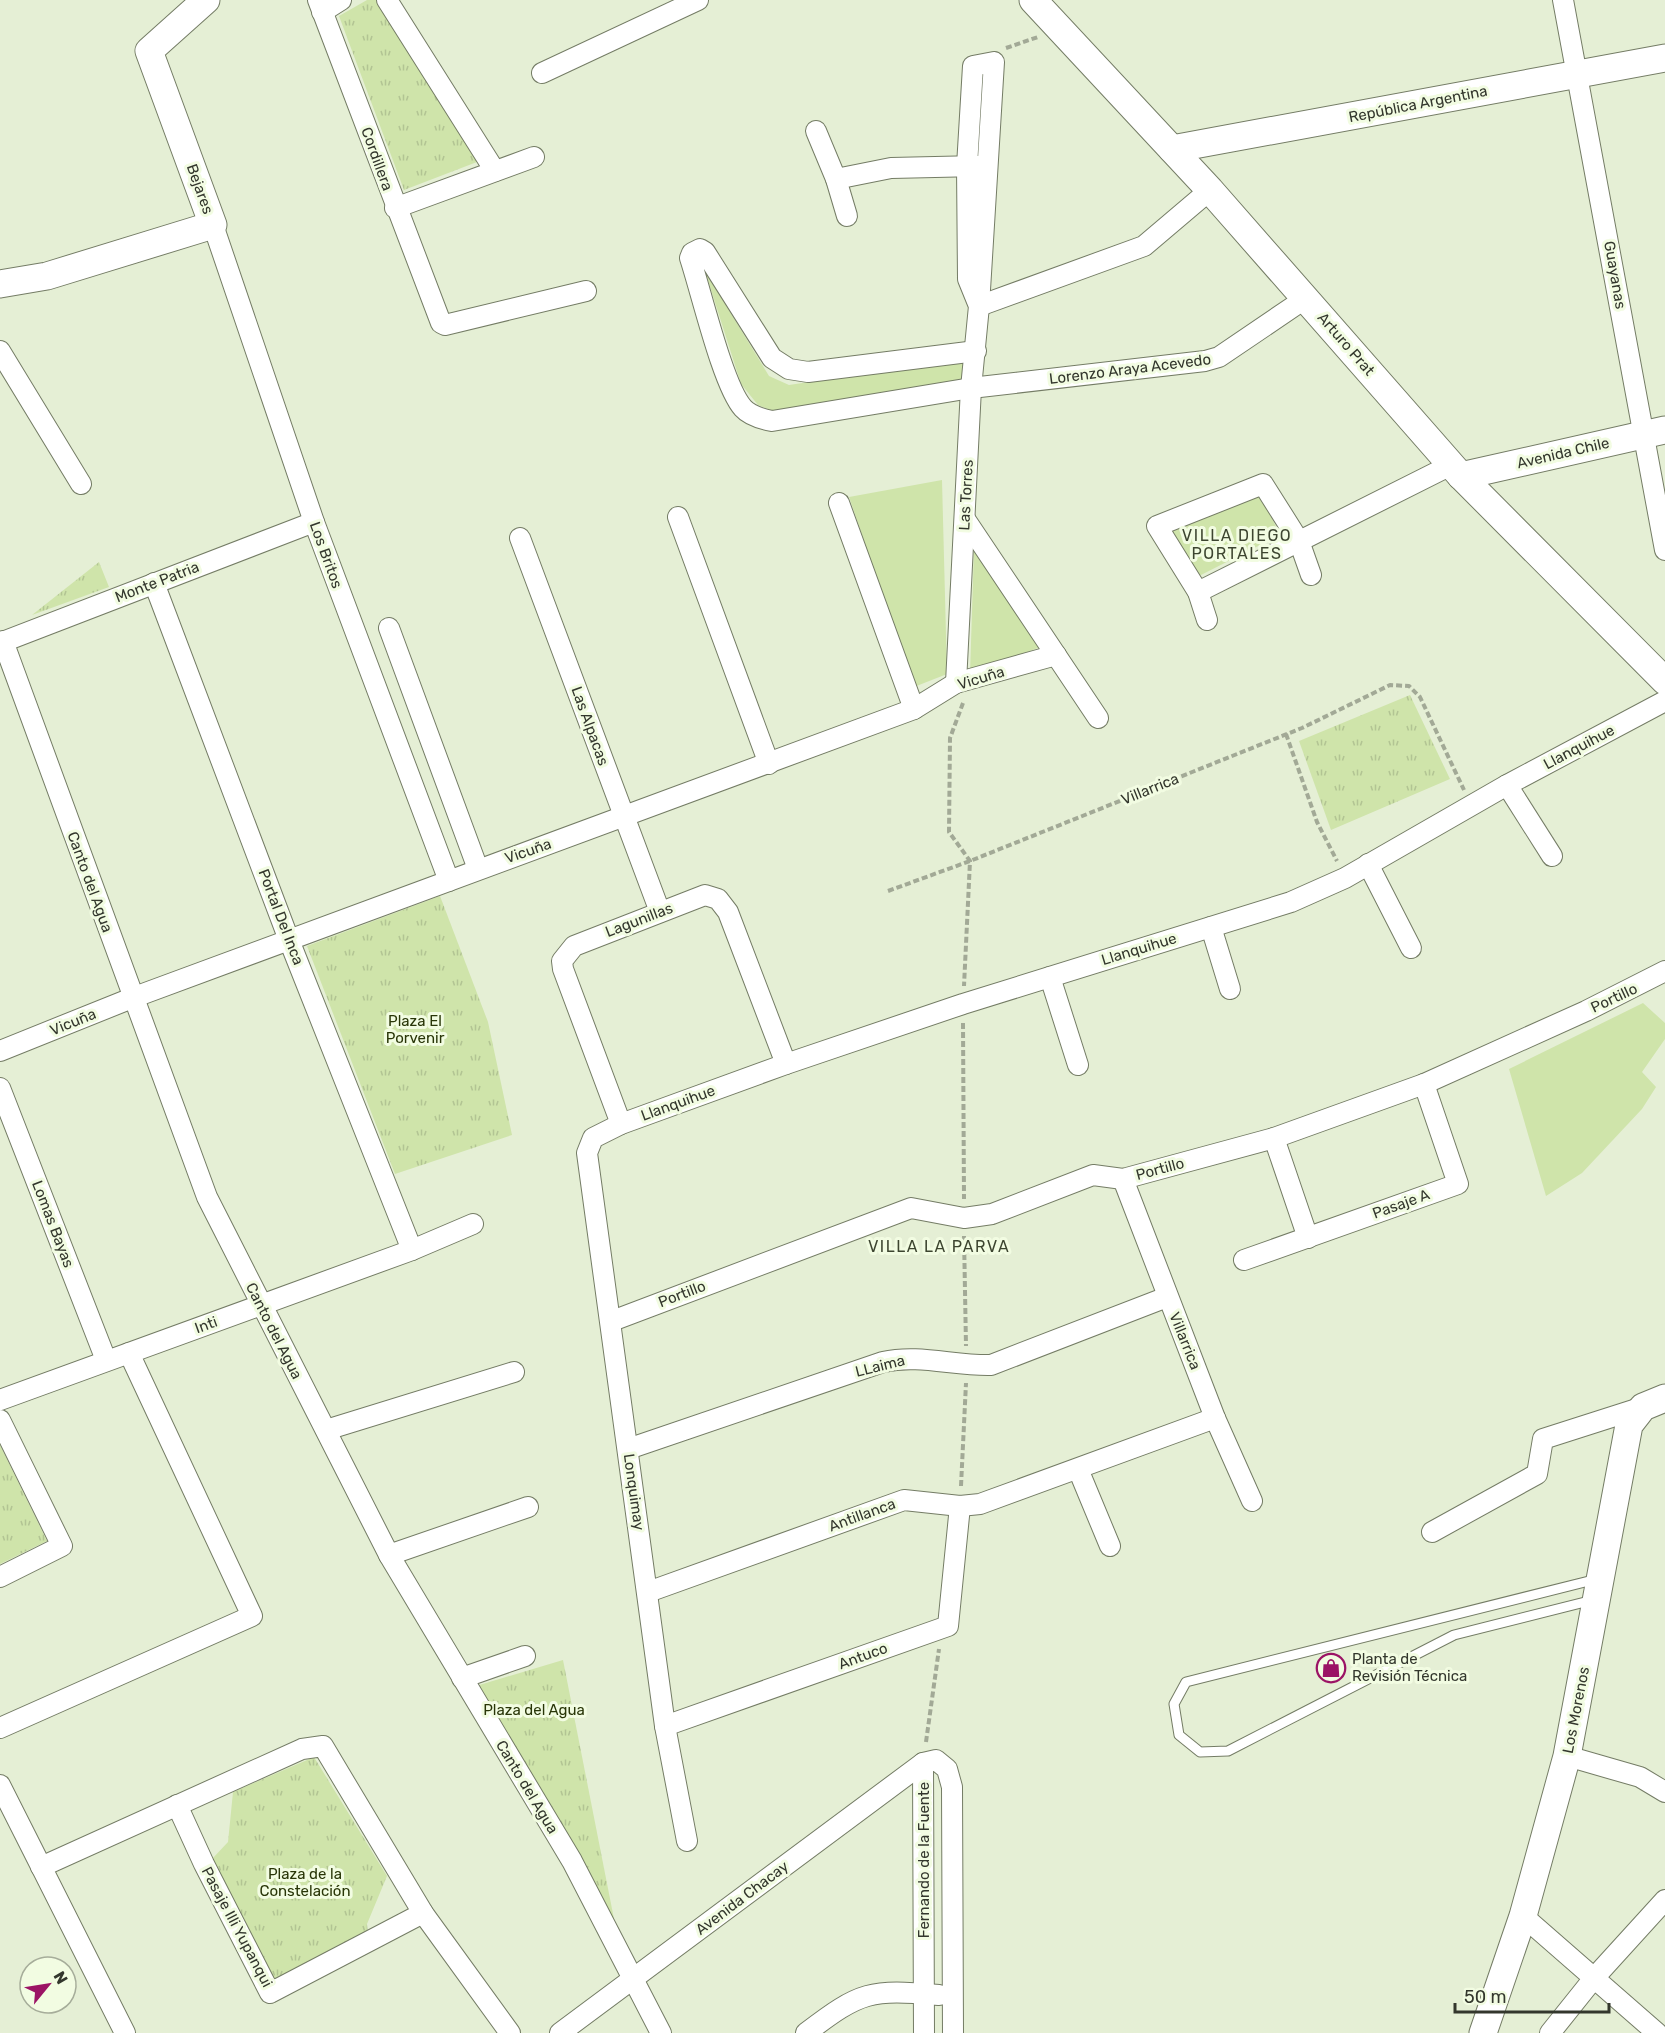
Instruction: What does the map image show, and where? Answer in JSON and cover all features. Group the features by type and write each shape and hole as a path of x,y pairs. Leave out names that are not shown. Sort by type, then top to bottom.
{"main road":[{"name":"Bejares","path":"0,284 47,276 213,225 149,51 206,0"},
{"name":"Arturo Prat","path":"1033,0 1210,190 1456,471 1665,681"},
{"name":"República Argentina","path":"1172,150 1665,58"},
{"name":"Avenida Chile","path":"1456,471 1655,432"},
{"name":"Los Morenos","path":"1483,2033 1523,1916 1567,1756 1629,1425 1654,1403"}],"street":[{"path":"320,6 341,0"},
{"path":"387,0 495,171"},
{"path":"542,73 698,0"},
{"name":"Guayanas","path":"1563,0 1655,432 1665,550"},
{"name":"Cordillera","path":"320,6 437,318 445,325 586,291"},
{"name":"Las Torres","path":"964,681 965,519 971,388 976,351 979,306 988,166 994,62 973,66 967,166 968,279 979,306"},
{"path":"816,131 836,179 847,216"},
{"path":"395,208 534,157"},
{"path":"836,179 891,168 988,166"},
{"path":"979,306 1144,246 1210,190"},
{"name":"Los Britos","path":"213,225 314,522 449,880"},
{"name":"Lorenzo Araya Acevedo","path":"976,351 808,372 789,369 772,358 705,252 696,250 690,258 729,384 743,408 757,417 772,422 971,388 1205,361 1219,357 1306,298"},
{"path":"0,351 81,484"},
{"path":"1198,592 1299,541 1456,471"},
{"path":"1207,620 1198,592 1157,526 1263,484 1299,541 1311,575"},
{"path":"839,503 915,709"},
{"path":"678,517 769,764"},
{"path":"965,519 1098,718"},
{"name":"Monte Patria","path":"1,642 314,522"},
{"name":"Las Alpacas","path":"520,538 660,912"},
{"name":"Portal Del Inca","path":"154,583 289,940 412,1250"},
{"path":"389,628 478,869"},
{"name":"Canto del Agua","path":"1,642 207,1197 389,1555 572,1861 661,2033"},
{"name":"Vicuña","path":"0,1051 132,998 915,709 964,681 1056,656"},
{"name":"Llanquihue","path":"590,1142 597,1134 621,1124 786,1064 1050,977 1291,902 1345,878 1507,785 1665,701"},
{"path":"1507,785 1552,856"},
{"path":"1368,864 1412,948"},
{"name":"Lagunillas","path":"621,1124 562,961 574,946 705,895 718,899 728,912 786,1064"},
{"path":"1211,927 1230,989"},
{"path":"1050,977 1078,1065"},
{"name":"Portillo","path":"612,1321 911,1208 964,1218 992,1214 1094,1175 1122,1179 1274,1138 1424,1084 1662,978"},
{"name":"Pasaje A","path":"1244,1260 1458,1184 1424,1084"},
{"name":"Lomas Bayas","path":"0,1088 106,1360"},
{"path":"1274,1138 1308,1238"},
{"name":"Lonquimay","path":"590,1142 587,1153 612,1321 665,1726 687,1841"},
{"name":"Villarrica","path":"1122,1179 1215,1418 1252,1501"},
{"name":"Inti","path":"0,1400 412,1250 473,1224"},
{"name":"LLaima","path":"628,1449 883,1362 905,1357 967,1365 991,1365 1167,1297"},
{"path":"0,1728 252,1616 129,1353"},
{"path":"326,1430 514,1372"},
{"path":"1432,1532 1537,1474 1543,1438 1654,1403"},
{"name":"Antillanca","path":"648,1592 904,1500 926,1500 960,1506 980,1504 1215,1418"},
{"path":"0,1420 62,1546 0,1577"},
{"path":"1078,1468 1110,1546"},
{"path":"948,1626 960,1506"},
{"path":"389,1555 528,1508"},
{"name":"Antuco","path":"665,1726 948,1626"},
{"path":"462,1678 525,1656"},
{"path":"41,1866 302,1749 323,1746 423,1913 510,2033"},
{"path":"1567,1756 1640,1777 1665,1792"},
{"name":"Fernando de la Fuente","path":"924,2033 923,1763 936,1761 947,1769 952,1787 953,2033"},
{"name":"Avenida Chacay","path":"560,2033 923,1763"},
{"path":"0,1785 124,2033"},
{"name":"Pasaje Illi Yupanqui","path":"177,1805 204,1864 270,1993 423,1913"},
{"path":"1550,2033 1594,1978 1665,1900"},
{"path":"1523,1916 1657,2033"},
{"path":"808,2032 844,2004 866,1994 953,1996"}],"lane":[{"path":"1599,1588 1454,1635 1228,1751 1200,1752 1179,1735 1174,1704 1186,1682 1599,1588"}],"path":[{"path":"994,62 1002,50 1013,43 1063,31"},
{"path":"960,1506 967,1365 963,1005 970,861 949,831 950,738 964,681"},
{"name":"Villarrica","path":"888,891 970,861 1286,735 1390,685 1408,686 1420,697 1472,806"},
{"path":"1286,735 1317,822 1345,878"},
{"path":"923,1763 937,1656 948,1626"}],"green space":[{"path":"367,0 376,0 477,162 404,190 339,16"},
{"path":"705,271 769,376 789,385 963,359 966,382 773,411 758,405 741,384"},
{"path":"942,480 947,674 914,687 849,497"},
{"path":"1260,494 1280,535 1197,577 1167,528"},
{"path":"974,549 1043,646 970,674"},
{"path":"99,562 109,587 32,615"},
{"path":"1410,695 1450,779 1331,830 1299,741"},
{"name":"Plaza El Porvenir","path":"440,896 488,1022 512,1135 395,1174 307,946"},
{"path":"1643,1003 1665,1023 1665,1039 1642,1072 1656,1087 1642,1109 1582,1173 1546,1196 1509,1069"},
{"path":"0,1445 47,1541 0,1564"},
{"name":"Plaza del Agua","path":"563,1660 615,1924 476,1686"},
{"name":"Plaza de la Constelación","path":"314,1757 387,1876 367,1924 368,1934 271,1984 212,1859 228,1842 233,1792"}],"place":[{"name":"Planta de Revisión Técnica","path":"1331,1668"}],"district":[{"name":"VILLA DIEGO PORTALES","path":"1237,544"},
{"name":"VILLA LA PARVA","path":"939,1246"}]}
